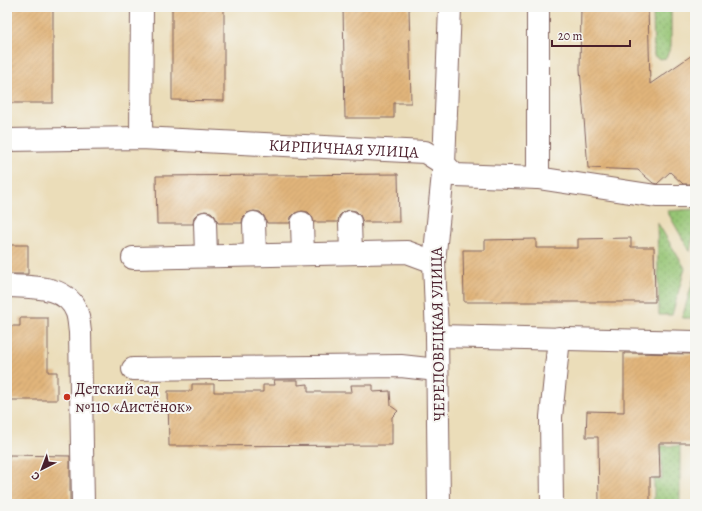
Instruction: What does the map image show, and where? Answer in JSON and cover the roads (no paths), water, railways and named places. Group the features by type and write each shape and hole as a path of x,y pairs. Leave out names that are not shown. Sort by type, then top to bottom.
{"street":[{"path":"141,138 142,7"},
{"name":"ЧЕРЕПОВЕЦКАЯ УЛИЦА","path":"439,504 437,336 434,262 444,164 450,7"},
{"path":"538,7 538,178"},
{"name":"КИРПИЧНАЯ УЛИЦА","path":"7,140 141,138 425,152 444,164 455,175 538,178 656,196 695,196"},
{"path":"350,222 351,253"},
{"path":"254,223 254,254"},
{"path":"302,223 303,254"},
{"path":"205,224 206,255"},
{"path":"133,258 206,255 407,252 434,262"},
{"path":"7,286 40,287 67,296 77,313 80,332 83,504"},
{"path":"437,336 695,342"},
{"path":"552,504 551,417 560,338"},
{"path":"133,369 402,366 437,370"}],"place":[{"name":"Детский сад №110 «Аистёнок»","path":"67,397"}]}
